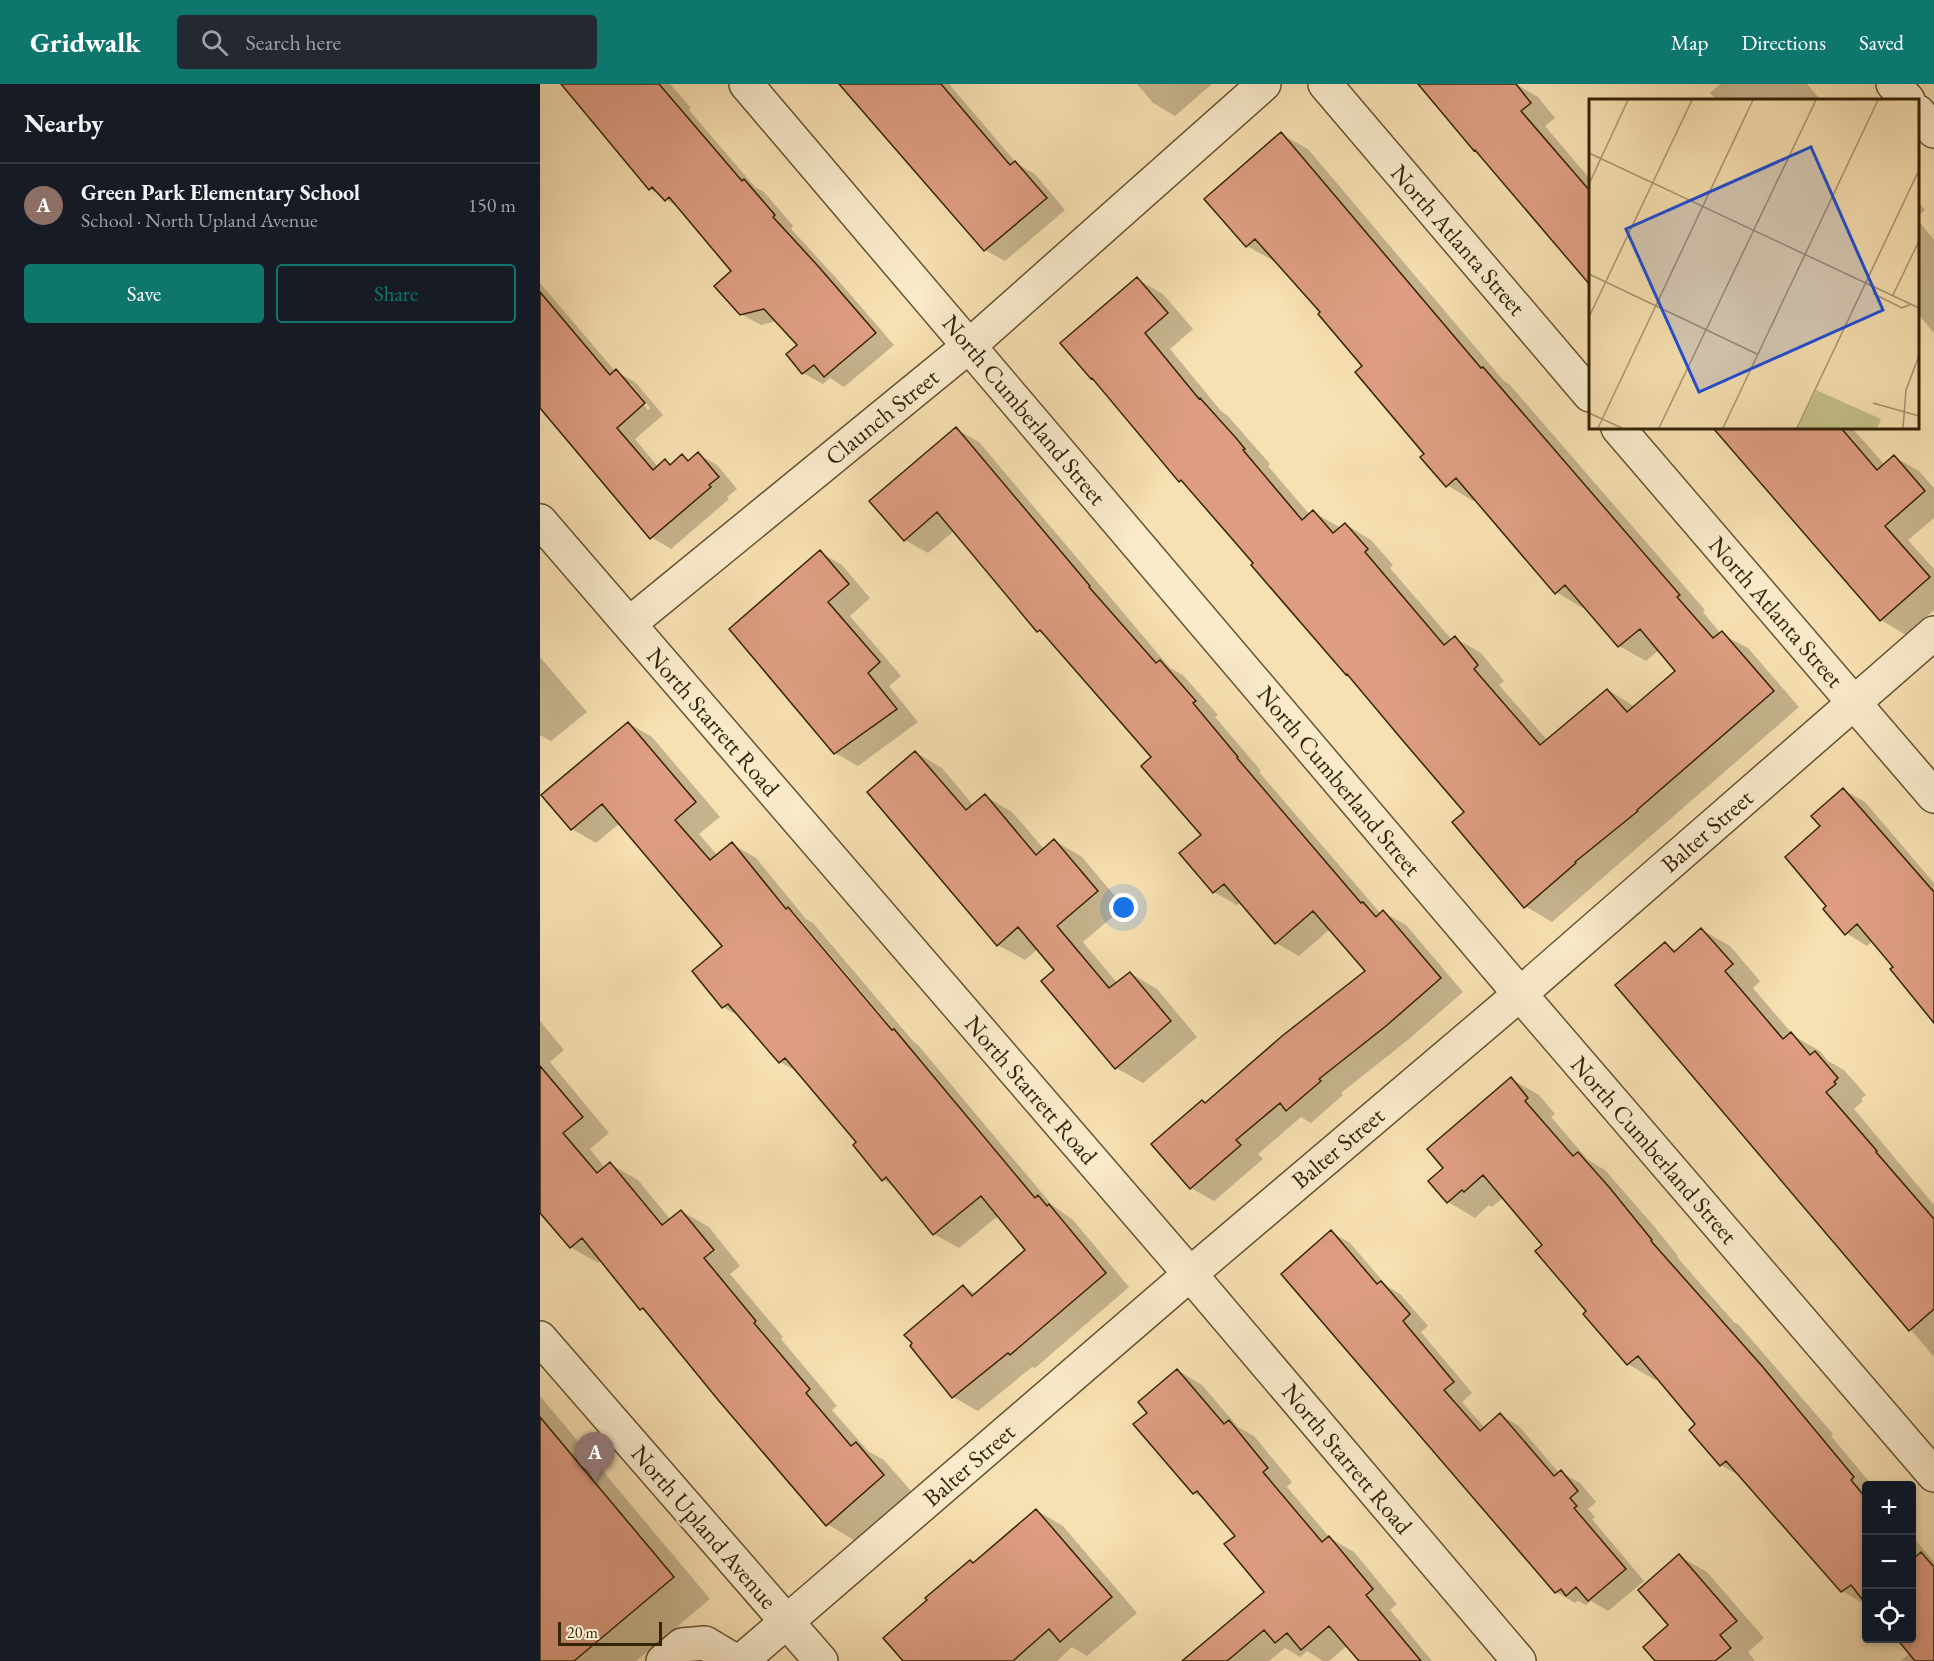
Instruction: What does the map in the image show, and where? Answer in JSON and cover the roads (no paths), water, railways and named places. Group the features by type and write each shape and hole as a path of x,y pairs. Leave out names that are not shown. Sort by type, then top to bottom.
{"street":[{"name":"North Cumberland Street","path":"746,84 1520,994 1934,1475"},
{"name":"Claunch Street","path":"629,624 969,346 1264,84"},
{"name":"North Atlanta Street","path":"1325,84 1589,394"},
{"path":"1893,84 1907,99"},
{"path":"1919,114 1934,131"},
{"name":"North Atlanta Street","path":"1619,429 1934,796"},
{"name":"North Starrett Road","path":"540,521 1190,1274 1519,1661"},
{"name":"Balter Street","path":"741,1661 1190,1274 1520,994 1934,633"},
{"name":"North Upland Avenue","path":"540,1338 821,1661"},
{"path":"663,1661 682,1645 705,1643 735,1661"}],"place":[{"name":"Green Park Elementary School","path":"595,1482"}]}
